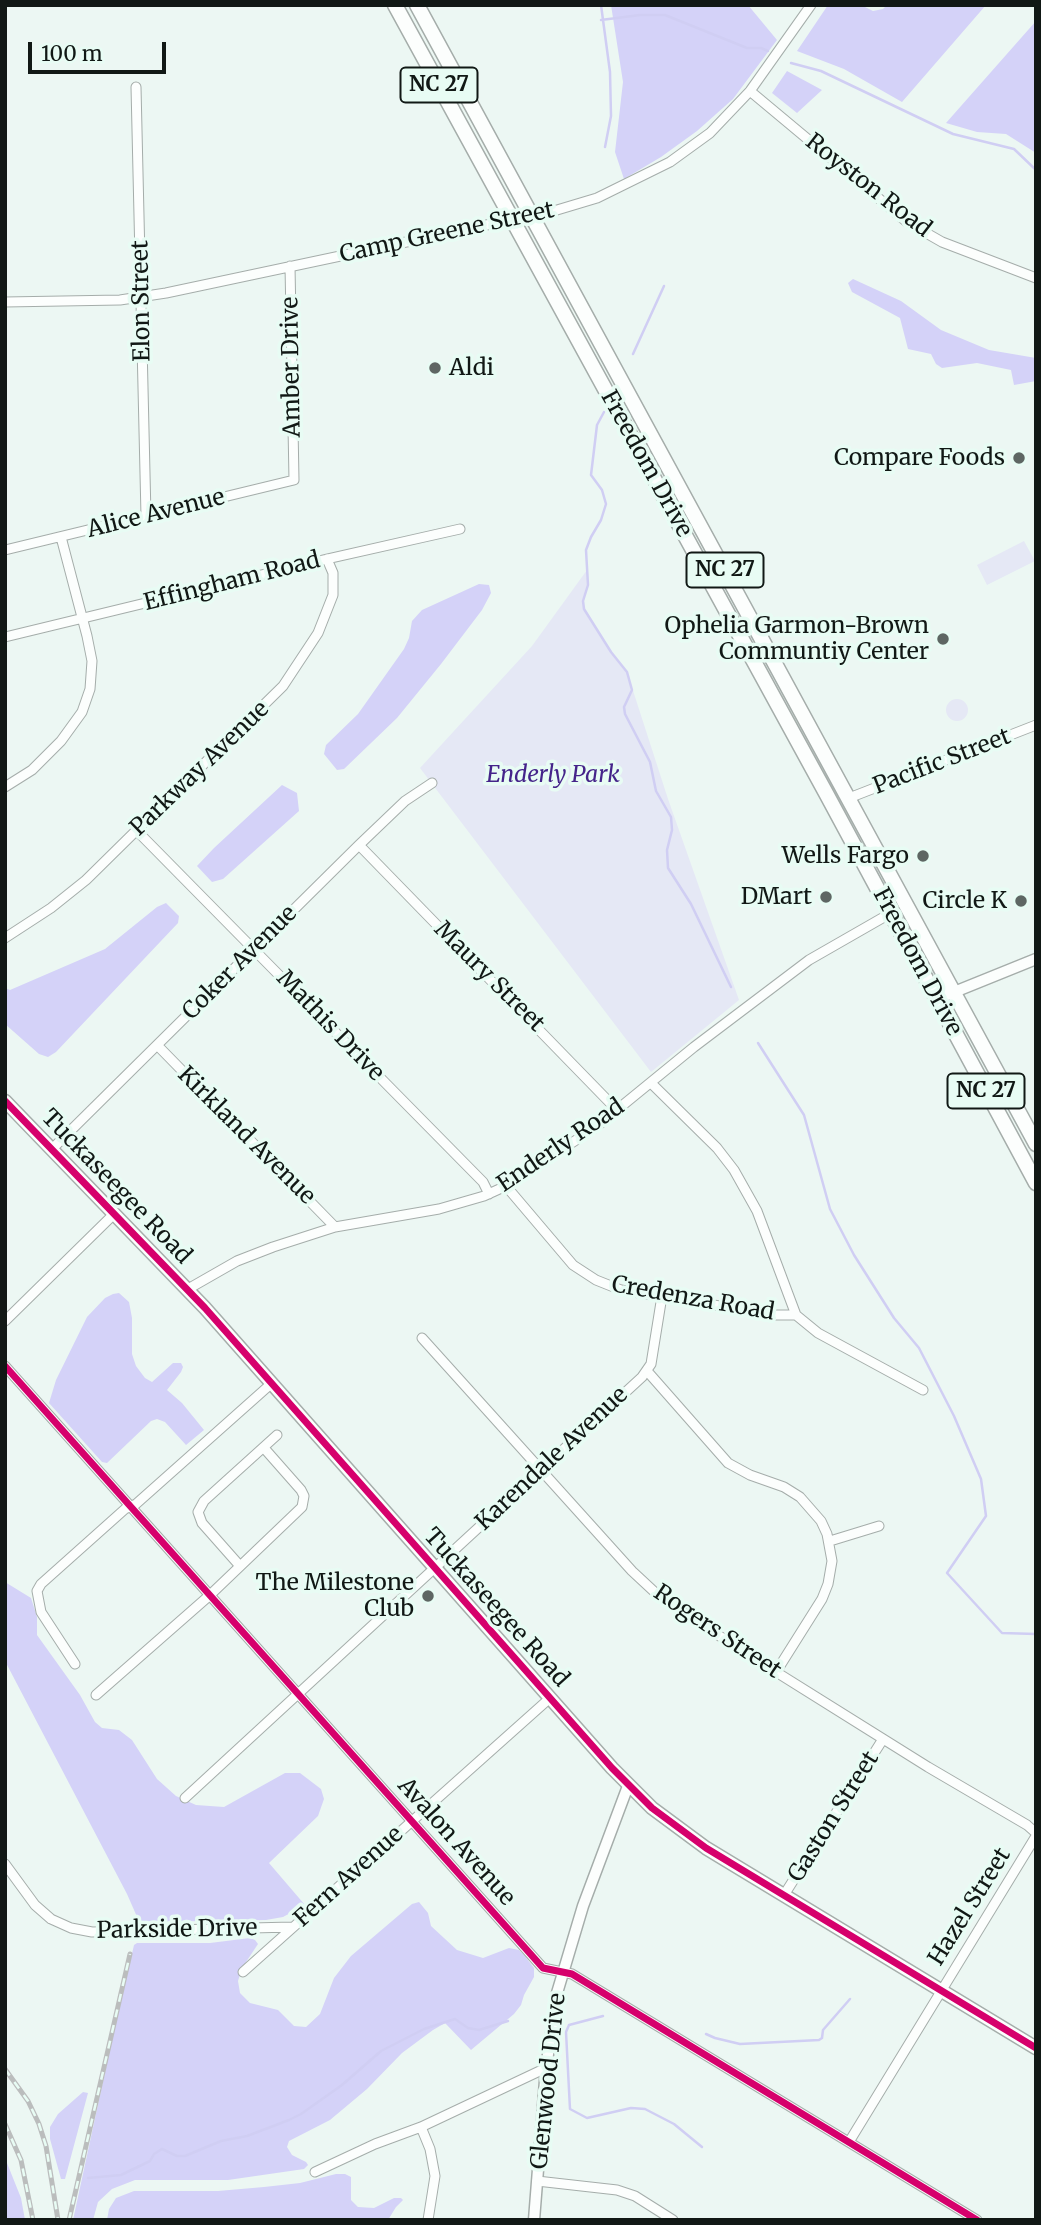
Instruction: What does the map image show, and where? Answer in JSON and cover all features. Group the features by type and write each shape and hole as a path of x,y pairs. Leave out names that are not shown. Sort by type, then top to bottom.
{"main road":[{"name":"Freedom Drive","path":"395,5 1036,1183"},
{"name":"Freedom Drive","path":"416,5 1036,1144"},
{"path":"670,508 681,508 701,543 719,559"},
{"path":"787,722 804,740 835,796 849,799"},
{"name":"Tuckaseegee Road","path":"5,1101 188,1289 628,1786 677,1828 1036,2048"}],"street":[{"name":"Camp Greene Street","path":"5,302 142,297 572,206 597,198 650,174 702,139 750,92 811,5"},
{"name":"Elon Street","path":"136,87 146,516"},
{"name":"Royston Road","path":"750,92 907,222 942,242 1036,278"},
{"name":"Amber Drive","path":"290,266 294,468"},
{"name":"Alice Avenue","path":"5,550 294,480 294,468"},
{"name":"Effingham Road","path":"5,637 460,529"},
{"path":"5,787 43,761 72,728 82,712 90,689 92,669 87,636 61,537"},
{"name":"Parkway Avenue","path":"5,938 69,895 270,701 307,654 326,617 333,595 333,573 327,559"},
{"name":"Pacific Street","path":"849,799 1036,725"},
{"name":"Coker Avenue","path":"52,1149 359,845 405,801 432,783"},
{"name":"Mathis Drive","path":"137,831 483,1182 489,1194"},
{"name":"Maury Street","path":"359,845 617,1110"},
{"name":"Enderly Road","path":"188,1289 237,1261 335,1227 439,1209 506,1186 561,1152 809,960 891,914"},
{"path":"937,999 1036,959"},
{"name":"Kirkland Avenue","path":"157,1045 335,1227"},
{"path":"651,1083 717,1148 734,1170 757,1211 796,1315 818,1333 923,1390"},
{"name":"Credenza Road","path":"506,1186 554,1244 584,1274 621,1290 775,1315 796,1315"},
{"path":"5,1321 115,1213"},
{"name":"Karendale Avenue","path":"185,1798 647,1371 651,1364 663,1296"},
{"name":"Rogers Street","path":"422,1338 647,1586 661,1598 883,1739 1027,1825 1036,1834"},
{"name":"Avalon Avenue","path":"5,1366 543,1968 572,1974 976,2220"},
{"path":"647,1371 728,1463 750,1475 784,1487 807,1503 821,1521 830,1541 830,1576 822,1599 776,1672"},
{"path":"75,1664 41,1612 37,1591 41,1584 271,1383"},
{"path":"240,1566 202,1523 198,1512 204,1501 277,1435"},
{"path":"96,1695 298,1513 304,1501 302,1490 264,1448"},
{"path":"830,1541 879,1526"},
{"name":"Fern Avenue","path":"243,1972 550,1698"},
{"name":"Gaston Street","path":"785,1895 883,1739"},
{"name":"Glenwood Drive","path":"534,2220 546,2068 557,1993 583,1906 628,1786"},
{"name":"Hazel Street","path":"849,2142 1036,1834"},
{"name":"Parkside Drive","path":"5,1864 34,1905 45,1915 64,1926 78,1930 92,1932 292,1927"},
{"path":"315,2172 375,2144 421,2127 546,2068"},
{"path":"421,2127 430,2149 435,2176 428,2220"},
{"path":"537,2181 617,2190 635,2196 673,2220"}],"green space":[{"path":"1024,541 1035,561 987,585 977,565"},
{"name":"Enderly Park","path":"587,570 588,585 583,601 584,609 627,672 668,799 739,1000 651,1072 420,768 532,646"},
{"path":"957,699 965,702 968,710 965,718 957,721 949,718 946,710 949,702"}],"shaded area":[{"path":"611,5 748,5 777,40 733,99 697,131 624,179 615,152 623,82"},
{"path":"828,5 861,5 873,11 883,9 887,5 986,5 902,102 844,69 797,51"},
{"path":"1036,21 1036,153 1006,134 977,132 946,123"},
{"path":"787,71 822,90 797,113 772,93"},
{"path":"853,279 901,301 941,330 989,350 1036,358 1036,381 1014,385 1011,370 977,363 942,368 936,364 931,354 908,349 900,318 852,292 848,283"},
{"path":"479,584 489,585 491,593 482,610 441,664 397,718 344,769 337,770 324,754 326,745 358,714 404,649 412,621 422,610"},
{"path":"282,785 297,793 299,811 223,879 212,882 197,866"},
{"path":"166,903 179,916 178,923 56,1052 48,1057 39,1054 5,1024 5,988 10,990 105,949 157,907"},
{"path":"119,1293 129,1302 132,1354 136,1366 145,1378 152,1382 173,1363 181,1363 181,1372 167,1390 182,1403 204,1430 186,1445 165,1422 157,1419 151,1421 107,1463 102,1462 49,1403 56,1380 87,1317 105,1298"},
{"path":"5,1582 31,1598 37,1617 37,1635 80,1695 95,1722 102,1728 119,1730 132,1740 157,1779 176,1796 196,1805 224,1807 285,1773 300,1773 321,1789 324,1799 318,1816 269,1863 305,1905 283,1917 266,1920 144,1922 138,1919 5,1661"},
{"path":"419,1902 428,1913 431,1926 457,1950 483,1958 509,1948 519,1950 524,1955 534,1968 534,1977 514,2014 471,2050 445,2023 433,2030 402,2053 367,2089 330,2120 289,2141 287,2147 292,2155 308,2165 304,2169 228,2180 135,2180 112,2189 98,2202 93,2220 73,2220 134,1945 210,1943 250,1938 255,1940 258,1944 242,1968 238,1981 240,1993 250,2003 278,2010 294,2026 306,2027 320,2014 334,1978 351,1956 412,1904"},
{"path":"83,2092 88,2093 65,2179 61,2179 50,2139 50,2127 58,2114"},
{"path":"5,2158 21,2198 25,2220 5,2220"},
{"path":"336,2174 351,2177 351,2200 358,2207 374,2208 394,2198 403,2200 388,2220 107,2220 109,2209 116,2198 134,2191 218,2191 300,2183"}],"waterway":[{"path":"601,5 610,72 611,116 605,147"},
{"path":"601,20 665,15 747,48 768,51"},
{"path":"791,63 821,71 953,134 1014,149 1036,170"},
{"path":"633,354 664,286"},
{"path":"604,412 597,425 591,475 602,490 606,504 586,550 588,585 583,601 584,609 627,672 632,690 624,707 625,714 650,762 656,791 671,817 668,868 691,904 731,987"},
{"path":"758,1043 804,1115 830,1209 854,1255 894,1318 919,1348 954,1416 981,1479 986,1516 947,1573 1002,1633 1036,1634"},
{"path":"706,2034 740,2044 819,2040 823,2030 850,1999"},
{"path":"603,2016 569,2025 566,2032 570,2109 587,2118 631,2108 645,2109 674,2124 702,2147"},
{"path":"88,2178 121,2175 150,2161 154,2154 162,2149 177,2156 185,2156 221,2141 247,2136 289,2120 342,2085 381,2051 424,2029 455,2019 468,2028 479,2030 508,2021"}],"railway":[{"path":"69,2220 130,1954"},
{"path":"5,2069 28,2101 39,2124 46,2146 58,2220"},
{"path":"5,2124 21,2160 33,2220"}],"cycle path":[{"path":"5,1101 205,1308 612,1768 652,1808 706,1848 1036,2048"},
{"path":"5,1366 543,1968 572,1974 977,2220"}],"place":[{"name":"Aldi","path":"435,368"},
{"name":"Compare Foods","path":"1019,458"},
{"name":"Ophelia Garmon-Brown Communtiy Center","path":"943,639"},
{"name":"Wells Fargo","path":"923,856"},
{"name":"DMart","path":"826,897"},
{"name":"Circle K","path":"1021,901"},
{"name":"The Milestone Club","path":"428,1596"}]}
